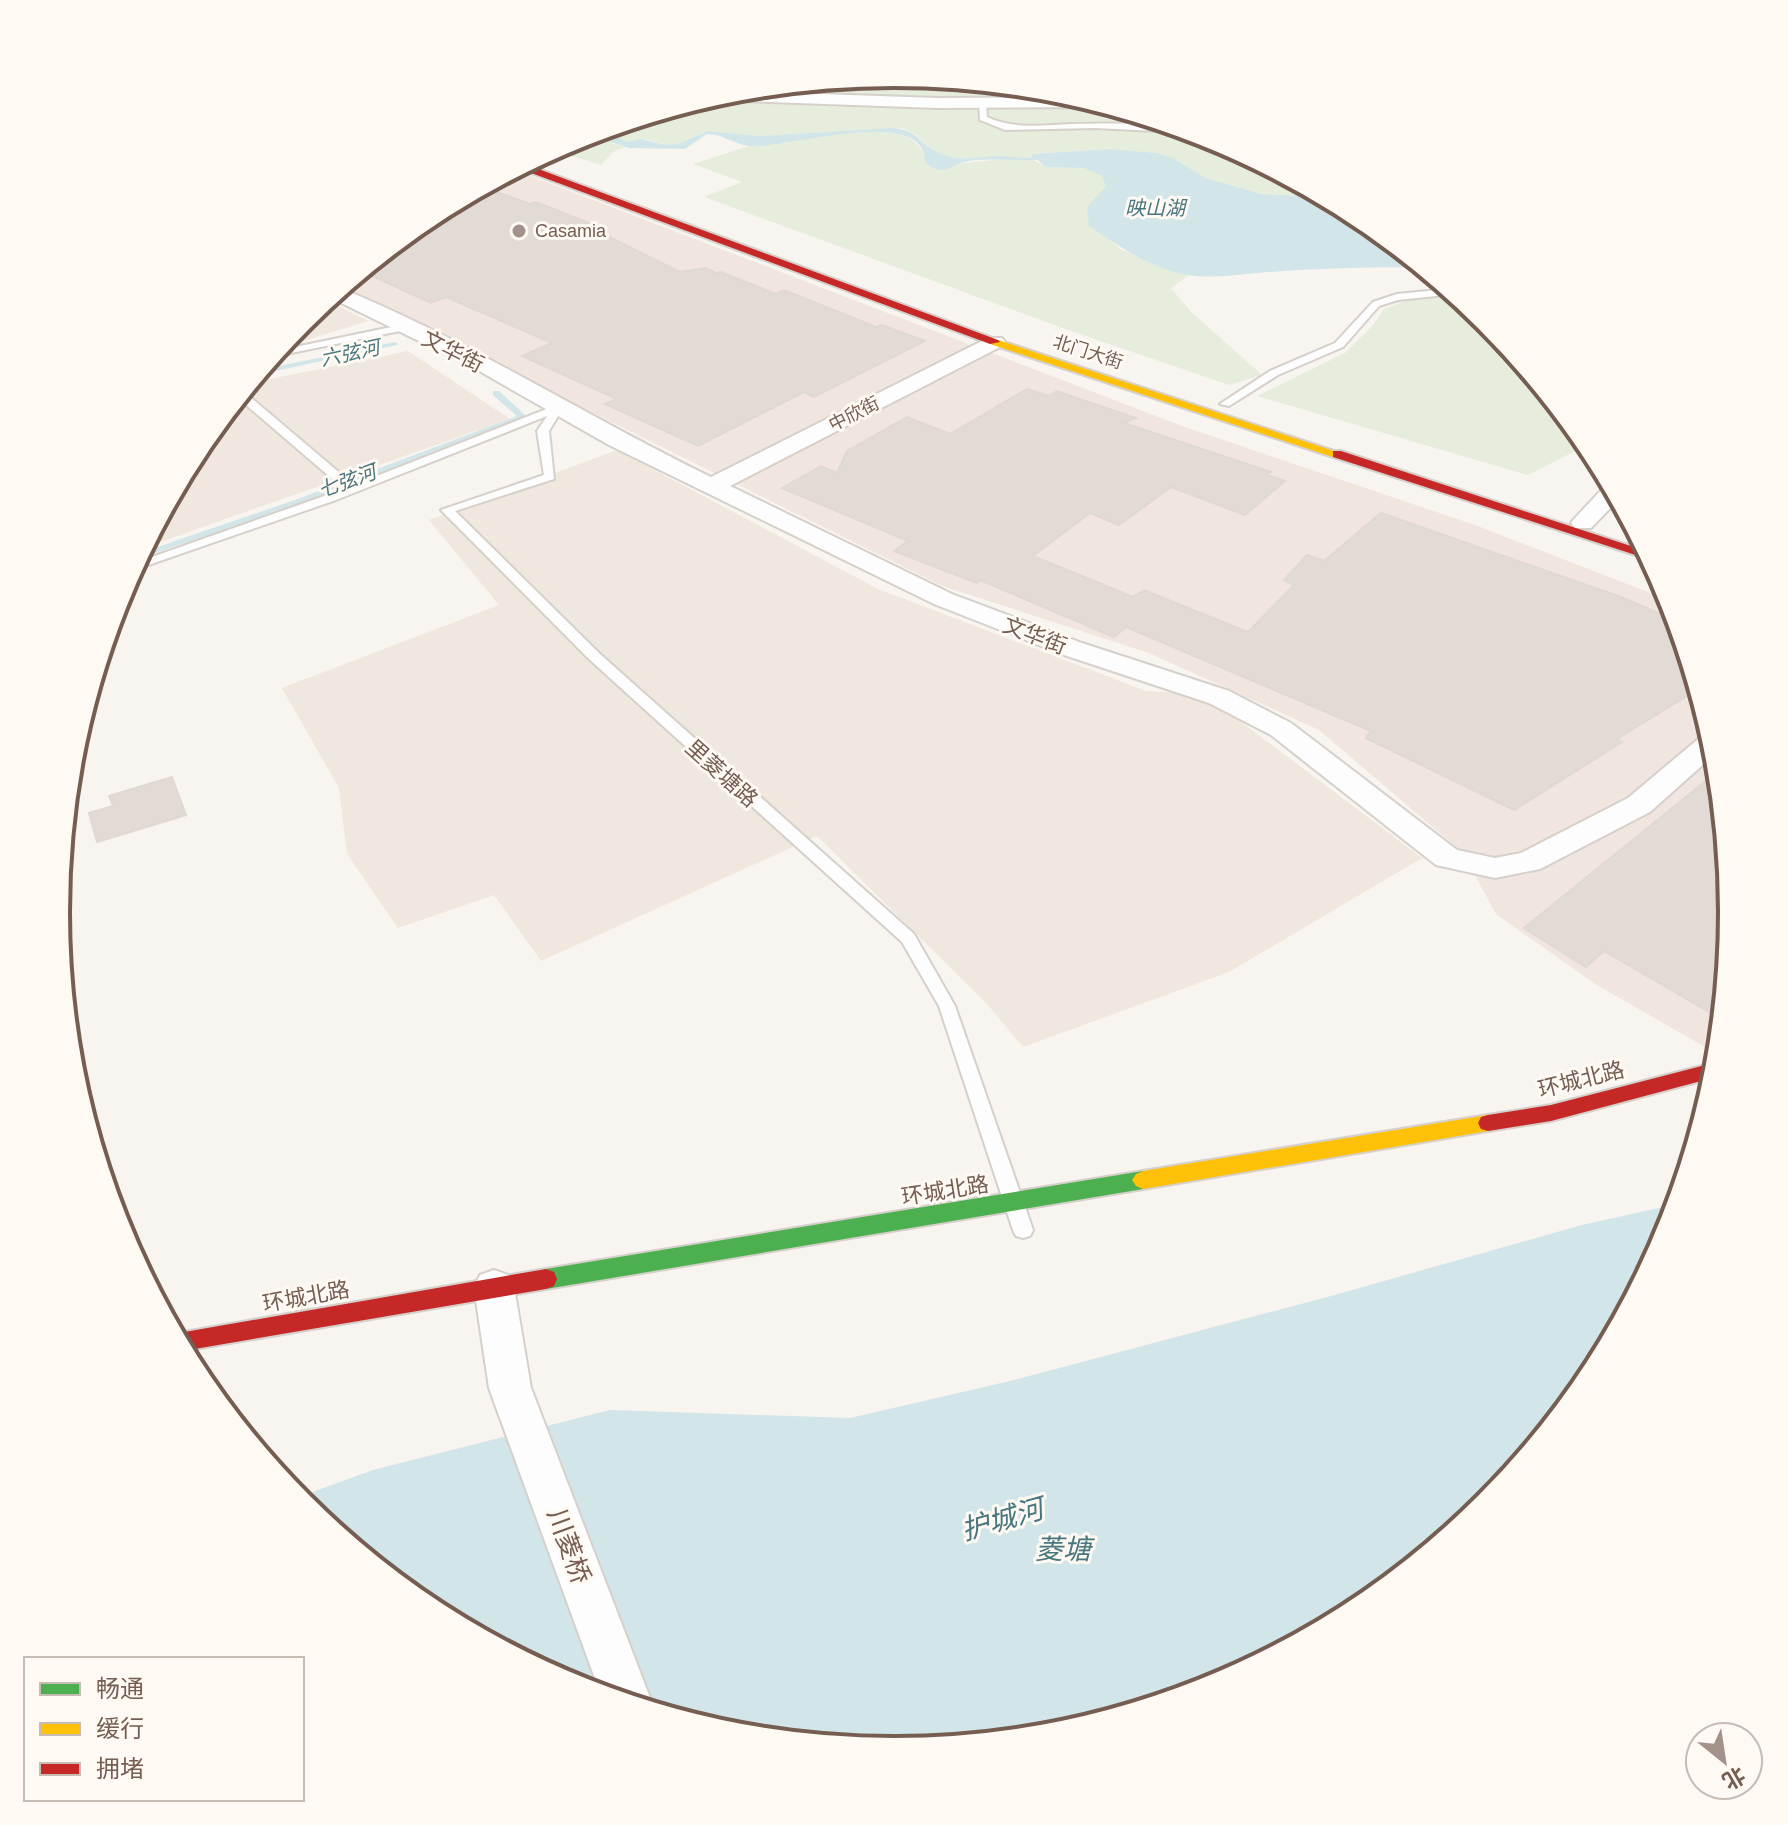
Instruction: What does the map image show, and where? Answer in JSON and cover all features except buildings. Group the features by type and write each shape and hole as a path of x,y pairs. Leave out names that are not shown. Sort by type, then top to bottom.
{"main road":[{"name":"北门大街","path":"547,165 1225,404 1627,537"},
{"name":"北门大街","path":"534,171 995,342 1634,551"},
{"name":"环城北路","path":"190,1340 491,1302 1017,1203 1551,1113 1702,1073"}],"street":[{"path":"780,97 1045,102"},
{"name":"文华街","path":"346,298 712,486 943,599 1073,649 1219,697 1281,729 1447,858 1495,868 1529,862 1639,805 1702,751"},
{"name":"中欣街","path":"712,486 995,342"},
{"path":"1583,523 1606,498"},
{"name":"川菱桥","path":"491,1302 510,1388 623,1691"}],"lane":[{"path":"982,103 983,118 1005,128 1095,126 1150,129"},
{"path":"1225,404 1274,373 1339,345 1376,304 1397,297 1437,293"},
{"path":"291,351 406,327"},
{"path":"248,401 352,490"},
{"path":"148,562 352,490 558,408"},
{"name":"里菱塘路","path":"558,408 543,431 550,477 447,510 595,657 908,938 947,1006 1017,1203 1023,1230"}],"shaded area":[{"path":"527,175 1182,426 1475,525 1654,594 1690,699 1711,805 1718,912 1716,966 1706,1047 1595,984 1496,914 1463,853 1319,730 1149,653 942,586 351,293 436,227"},
{"path":"337,306 368,321 299,342"},
{"path":"408,351 510,419 158,543 209,455 265,380"},
{"path":"617,450 878,589 1146,691 1181,693 1220,706 1422,858 1229,972 1023,1047 987,1004 817,836 541,961 494,895 398,928 347,854 339,788 282,688 499,605 429,520"}],"green space":[{"path":"894,88 948,90 1021,99 941,100 819,92"},
{"path":"767,99 1065,106 1159,132 1258,173 1300,196 1262,194 1205,178 1172,158 1157,153 1111,149 1033,154 1034,157 1030,158 955,158 934,150 902,128 761,136 708,131 678,144 666,145 645,139 627,142 618,139 611,143 625,147 613,152 601,165 570,155 629,132 681,117"},
{"path":"844,133 902,135 920,147 926,158 946,162 1027,159 1045,167 1084,168 1103,176 1106,186 1088,207 1106,237 1120,249 1189,275 1171,288 1190,311 1262,375 1229,385 704,197 742,182 693,164 749,146"},
{"path":"1441,296 1514,369 1576,451 1528,475 1257,396 1345,353 1374,324 1384,309 1411,299"}],"water":[{"name":"映山湖","path":"900,129 939,153 955,158 1029,158 1033,157 1032,154 1111,149 1157,153 1173,158 1205,178 1262,194 1300,196 1352,227 1406,268 1228,276 1174,272 1136,256 1089,226 1087,207 1106,186 1102,176 1084,168 1045,167 1038,160 977,160 938,169 925,162 919,145 902,135 849,133 749,146 707,134 685,149 629,148 606,141 616,137 627,142 641,139 666,145 678,144 708,131 761,136"},
{"name":"菱塘","path":"1663,1207 1633,1277 1608,1325 1579,1370 1514,1456 1477,1495 1396,1566 1352,1598 1258,1652 1159,1693 1055,1721 948,1735 840,1735 733,1721 629,1693 530,1652 436,1598 392,1566 309,1493 373,1470 610,1410 850,1418 1010,1381 1331,1296 1582,1225"}],"waterway":[{"name":"六弦河","path":"273,370 395,344"},
{"name":"七弦河","path":"153,552 298,502 522,417 496,393"}],"traffic: fast":[{"path":"546,1279 1143,1180"}],"traffic: slow":[{"path":"994,342 1337,454"},
{"path":"1143,1180 1488,1123"}],"traffic: jam":[{"path":"534,171 994,342"},
{"path":"1337,454 1634,551"},
{"path":"1488,1123 1551,1113 1702,1073"},
{"path":"190,1340 546,1279"}],"place":[{"name":"Casamia","path":"519,231"}],"water label":[{"name":"护城河","path":"1002,1519"}]}
